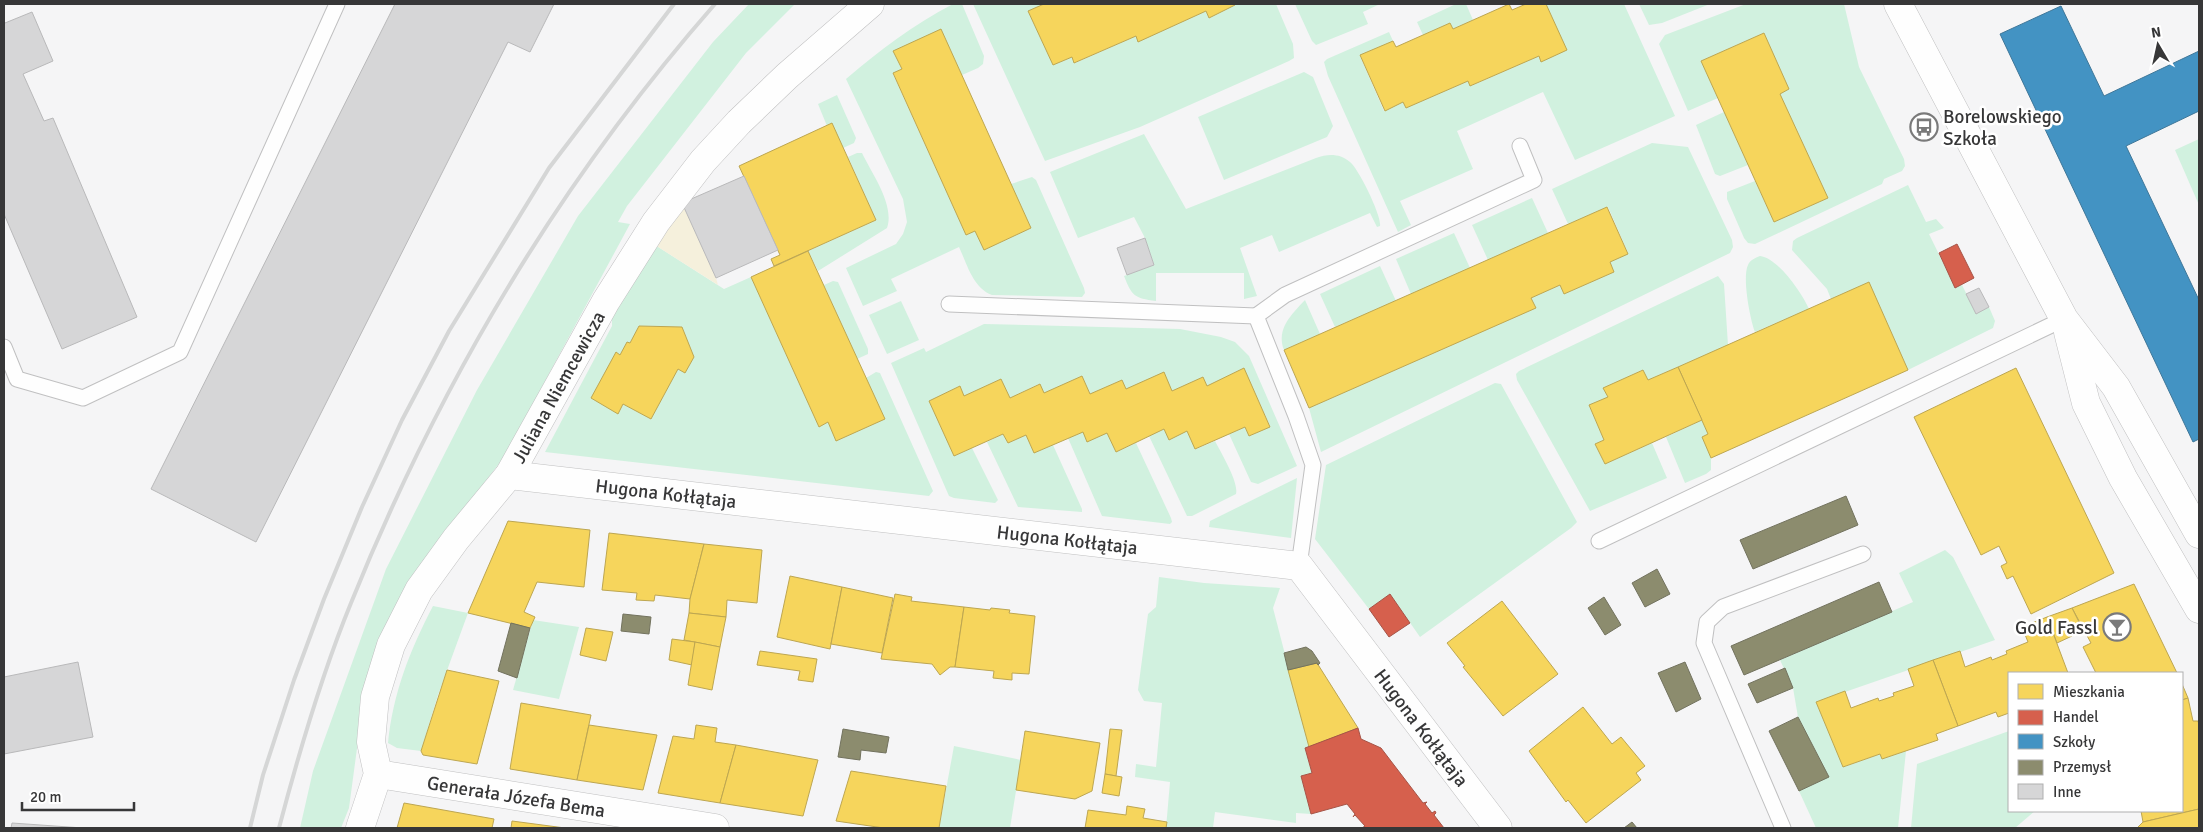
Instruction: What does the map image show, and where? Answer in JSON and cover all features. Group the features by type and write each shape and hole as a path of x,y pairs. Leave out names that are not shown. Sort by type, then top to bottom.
{"street":[{"name":"Juliana Niemcewicza","path":"378,774 371,742 375,697 392,645 419,590 456,538 509,475 606,301 656,222 703,161 739,122 787,76 870,4"},
{"path":"1898,4 2064,319 2116,387 2199,534"},
{"path":"2064,319 2086,403 2123,478 2199,609"},
{"name":"Hugona Kołłątaja","path":"509,475 1299,566 1498,828"},
{"path":"360,828 378,774"},
{"name":"Generała Józefa Bema","path":"378,774 715,828"}],"lane":[{"path":"4,347 17,379 83,398 180,352 337,4"},
{"path":"949,304 1256,316 1285,295 1534,180 1520,146"},
{"path":"1256,316 1296,416 1313,465 1299,566"},
{"path":"1599,541 2064,319"},
{"path":"1782,828 1704,643 1707,622 1723,607 1863,554"}],"green space":[{"path":"749,4 795,4 746,53 627,206 618,222 630,224 504,457 451,527 358,741 349,808 341,828 300,828 313,771 386,569 477,390 578,216 713,42"},
{"path":"953,4 962,4 984,56 983,64 962,75 941,30 894,51 902,69 893,74 966,235 975,231 984,250 1031,228 1011,184 1032,177 1036,180 1084,288 1085,293 1082,297 992,295 985,292 975,281 959,247 891,279 897,291 863,306 846,268 896,244 903,234 907,222 903,199 846,79 897,38"},
{"path":"973,4 1044,4 1028,11 1053,65 1072,57 1075,63 1136,36 1139,41 1206,11 1209,18 1234,4 1276,4 1293,44 1294,58 1140,127 1045,161"},
{"path":"1295,4 1380,4 1363,12 1368,24 1316,45 1312,41"},
{"path":"1456,4 1466,4 1473,20 1453,29 1450,23 1423,35 1417,22"},
{"path":"1546,4 1624,4 1675,116 1575,160 1543,92 1457,131 1473,169 1400,201 1411,225 1398,232 1328,76 1324,62 1389,32 1393,41 1360,56 1384,111 1403,102 1406,108 1468,81 1471,86 1539,56 1541,61 1566,50"},
{"path":"1639,4 1710,4 1662,23 1649,25"},
{"path":"1746,4 1844,4 1859,67 1904,159 1905,166 1902,171 1884,179 1882,184 1755,244 1748,243 1744,238 1727,199 1727,192 1755,181 1774,222 1828,198 1780,94 1789,89 1764,33 1701,61 1718,98 1688,111 1659,44 1665,35"},
{"path":"1304,72 1313,77 1333,126 1327,137 1224,180 1198,117"},
{"path":"837,95 856,138 854,143 843,148 827,126 818,104"},
{"path":"1724,112 1748,165 1720,176 1715,174 1696,125"},
{"path":"1144,134 1186,209 1316,158 1333,155 1342,157 1354,166 1369,193 1380,221 1380,226 1377,227 1370,213 1279,252 1272,235 1240,248 1257,296 1244,299 1244,273 1156,273 1156,301 1143,299 1132,292 1124,276 1154,265 1145,238 1134,217 1078,238 1050,172"},
{"path":"2199,139 2199,205 2175,150"},
{"path":"1652,143 1688,147 1732,240 1733,247 1730,253 1321,452 1309,408 1536,308 1531,298 1560,285 1564,294 1614,272 1610,262 1628,253 1608,207 1568,224 1552,189"},
{"path":"862,153 885,200 889,219 887,228 818,271 808,251 876,220 848,157"},
{"path":"1908,185 1926,222 1936,219 1944,228 1929,234 1955,287 1962,285 1976,313 1989,307 1995,321 1993,328 1908,370 1869,283 1831,299 1827,289 1792,250 1793,241 1797,238"},
{"path":"1532,198 1548,233 1488,260 1472,225"},
{"path":"1454,233 1470,268 1411,294 1396,259"},
{"path":"655,245 724,289 751,277 819,427 828,422 836,441 884,419 866,378 876,372 880,373 933,491 929,496 545,452 612,326 612,314","holes":["639,326 682,327 694,357 685,373 678,369 651,419 623,404 618,413 591,398 616,353 620,355 627,342 630,343"]},
{"path":"1760,256 1767,258 1782,269 1801,294 1809,309 1755,332 1747,298 1746,271 1750,262"},
{"path":"1380,266 1396,301 1335,327 1320,294"},
{"path":"1718,276 1724,284 1728,345 1648,380 1642,370 1604,388 1608,397 1589,406 1604,440 1595,444 1605,464 1652,443 1667,478 1590,511 1517,380 1516,374"},
{"path":"833,281 838,282 868,349 868,354 857,359 824,285"},
{"path":"1305,300 1320,334 1284,350 1282,342 1283,329 1290,317"},
{"path":"901,301 919,340 887,354 869,315"},
{"path":"984,324 1180,329 1221,337 1235,342 1249,356 1297,466 1258,484 1251,482 1229,434 1245,427 1250,436 1270,426 1244,369 1207,386 1203,377 1172,391 1126,389 1122,380 1090,394 1082,376 1044,393 1039,384 1010,398 1001,379 964,396 960,386 929,401 954,456 972,448 998,500 995,503 949,496 891,363 924,348 926,352"},
{"path":"1495,383 1501,384 1577,522 1420,637 1390,594 1369,609 1315,539 1326,465"},
{"path":"1702,420 1708,434 1702,437 1711,458 1711,470 1685,483 1666,437"},
{"path":"1164,429 1187,431 1196,449 1215,441 1235,482 1236,494 1192,516 1187,516 1149,436"},
{"path":"1083,432 1107,433 1116,452 1136,443 1171,518 1172,522 1170,524 1102,516 1068,438"},
{"path":"1003,434 1008,443 1026,435 1034,453 1053,445 1082,512 1018,507 987,442"},
{"path":"1297,478 1291,538 1209,527 1210,521"},
{"path":"1945,550 1953,557 1995,640 1816,702 1844,767 1880,754 1882,759 1906,751 1898,828 1816,828 1799,791 1828,776 1798,717 1793,688 1780,660 1913,602 1899,573"},
{"path":"1159,577 1204,583 1280,588 1273,608 1309,747 1305,749 1312,773 1301,776 1311,814 1296,813 1296,823 1215,812 1213,828 1166,828 1170,782 1135,777 1136,764 1156,767 1162,703 1144,701 1138,690 1148,614 1156,607"},
{"path":"433,606 468,613 438,695 421,751 397,748 388,743 398,689 417,639"},
{"path":"533,620 579,627 559,699 513,690"},
{"path":"2008,731 2008,812 2034,812 2015,828 1911,828 1917,764"},
{"path":"954,746 1021,760 1010,828 939,828"}],"sand":[{"path":"682,203 716,278 718,285 655,245"}],"building: Mieszkania":[{"path":"1044,4 1235,5 1209,18 1206,11 1138,42 1136,36 1074,63 1072,57 1053,65 1028,11"},
{"path":"1509,4 1512,10 1526,4 1546,4 1567,50 1541,62 1539,56 1470,86 1468,81 1406,108 1403,102 1385,111 1360,55 1393,41 1396,47 1450,23 1453,29"},
{"path":"941,29 1031,228 984,250 975,231 966,235 893,73 902,69 893,51"},
{"path":"1764,33 1789,89 1780,94 1828,198 1774,222 1701,61"},
{"path":"832,123 876,220 774,266 771,259 780,255 739,166"},
{"path":"1607,207 1628,254 1610,262 1614,272 1564,294 1560,285 1531,298 1536,308 1309,408 1284,350"},
{"path":"808,251 885,419 836,441 828,422 819,427 751,277"},
{"path":"1869,282 1908,370 1711,458 1702,437 1708,434 1678,367"},
{"path":"639,326 682,327 694,357 685,373 678,369 651,419 623,404 618,414 591,398 616,352 620,355 627,342 630,343"},
{"path":"1678,367 1702,420 1605,464 1595,444 1604,440 1589,405 1608,397 1603,388 1643,370 1648,380"},
{"path":"1244,368 1270,427 1249,436 1245,427 1195,449 1187,431 1169,440 1164,429 1116,452 1107,433 1087,442 1083,432 1034,453 1026,435 1008,443 1003,434 954,456 929,401 960,386 964,396 1001,379 1010,398 1040,384 1044,393 1082,376 1090,394 1122,380 1126,389 1164,372 1172,391 1203,377 1207,386"},
{"path":"2016,368 2114,573 2031,614 2013,576 2007,579 2001,566 2007,563 1999,546 1981,555 1914,417"},
{"path":"508,521 590,530 584,587 537,582 524,612 535,617 530,628 468,613"},
{"path":"609,533 704,544 690,599 655,595 654,601 636,600 637,593 602,590"},
{"path":"704,544 762,550 757,603 727,600 726,617 689,613 690,599"},
{"path":"790,576 842,587 830,649 777,637"},
{"path":"2134,584 2177,672 2096,672 2083,647 2091,643 2072,608"},
{"path":"842,587 893,598 882,653 831,644"},
{"path":"895,594 912,597 911,601 964,607 955,667 950,667 940,675 932,664 881,659"},
{"path":"1502,601 1558,674 1503,716 1463,667 1465,666 1447,643"},
{"path":"964,607 1010,610 1009,613 1035,616 1029,674 1012,673 1012,680 993,678 994,671 955,667"},
{"path":"2072,608 2080,624 2073,627 2072,636 2057,643 2047,617"},
{"path":"689,613 726,617 720,647 684,640"},
{"path":"2047,617 2068,672 2008,672 2008,713 1998,717 1996,712 1958,726 1933,660 1960,651 1965,667 1991,657 1992,660 2007,654 2006,651 2028,642 2022,627"},
{"path":"586,628 613,632 606,661 580,655"},
{"path":"672,639 695,642 692,665 669,660"},
{"path":"695,642 720,647 712,690 688,685"},
{"path":"760,651 817,659 813,682 798,680 800,671 757,665"},
{"path":"1933,660 1958,726 1936,734 1938,740 1882,759 1880,754 1843,767 1816,702 1845,691 1851,708 1878,698 1879,701 1894,696 1893,693 1914,686 1908,669"},
{"path":"1317,663 1358,728 1309,747 1288,670"},
{"path":"447,670 499,681 477,764 423,755 421,751"},
{"path":"2183,686 2188,698 2183,700"},
{"path":"2188,698 2193,721 2198,721 2199,725 2199,809 2143,822 2141,812 2183,812 2183,700"},
{"path":"521,703 591,715 577,780 510,769"},
{"path":"1583,707 1612,744 1621,737 1645,766 1636,773 1641,780 1586,823 1568,800 1566,802 1529,751"},
{"path":"589,725 657,735 643,790 577,780"},
{"path":"696,725 717,728 715,742 736,745 720,803 658,793 673,736 694,739"},
{"path":"1110,729 1122,730 1116,776 1105,774"},
{"path":"1025,731 1100,743 1092,791 1075,799 1016,790"},
{"path":"736,745 818,760 803,816 720,803"},
{"path":"851,771 946,786 939,828 884,828 836,821"},
{"path":"1105,774 1122,777 1119,796 1102,793"},
{"path":"404,803 494,819 492,828 397,828"},
{"path":"1127,806 1145,809 1143,818 1167,822 1166,828 1085,828 1088,810 1126,815"},
{"path":"2199,809 2199,828 2137,828 2143,822"},
{"path":"512,821 565,828 511,828"}],"building: Handel":[{"path":"1957,244 1974,278 1955,288 1939,253"},
{"path":"1390,594 1410,623 1389,637 1369,609"},
{"path":"1358,728 1361,739 1381,748 1423,803 1427,802 1425,804 1432,813 1435,811 1434,815 1444,828 1362,828 1365,826 1355,815 1353,817 1355,814 1347,804 1311,814 1301,776 1312,773 1305,748"}],"building: Szkoły":[{"path":"2061,6 2104,96 2199,51 2199,111 2126,146 2199,300 2199,439 2193,442 2000,34"}],"building: Przemysł":[{"path":"1846,496 1858,525 1753,569 1740,540"},
{"path":"1657,569 1670,594 1645,607 1632,583"},
{"path":"1879,582 1892,612 1744,675 1731,646"},
{"path":"1604,597 1621,625 1605,635 1588,608"},
{"path":"623,614 651,617 649,634 621,631"},
{"path":"511,623 530,628 517,678 498,671"},
{"path":"1306,647 1312,651 1320,663 1318,665 1317,663 1288,670 1284,653"},
{"path":"1685,662 1701,699 1676,712 1658,673"},
{"path":"1785,668 1793,688 1757,703 1748,684"},
{"path":"1798,717 1829,777 1799,791 1769,731"},
{"path":"843,729 889,737 886,753 861,750 860,760 838,757"},
{"path":"1632,822 1637,828 1624,828"}],"building: Inne":[{"path":"395,4 554,4 530,52 508,42 256,542 151,489"},
{"path":"32,12 53,61 23,74 44,121 53,118 137,317 62,349 4,214 4,21 5,23"},
{"path":"744,176 778,250 716,278 682,203"},
{"path":"1145,238 1154,265 1127,275 1117,248"},
{"path":"1979,288 1989,307 1976,314 1966,294"},
{"path":"78,662 93,737 4,754 4,677"},
{"path":"12,823 83,828 11,828"}],"railway":[{"path":"250,828 263,775 294,680 324,599 362,507 402,420 449,331 549,168 674,4"},
{"path":"279,828 311,714 330,658 386,521 423,441 464,364 554,214 604,142 658,72 715,4"}],"place":[{"name":"Borelowskiego Szkoła","path":"1924,127"},
{"name":"Gold Fassl","path":"2117,627"}]}
